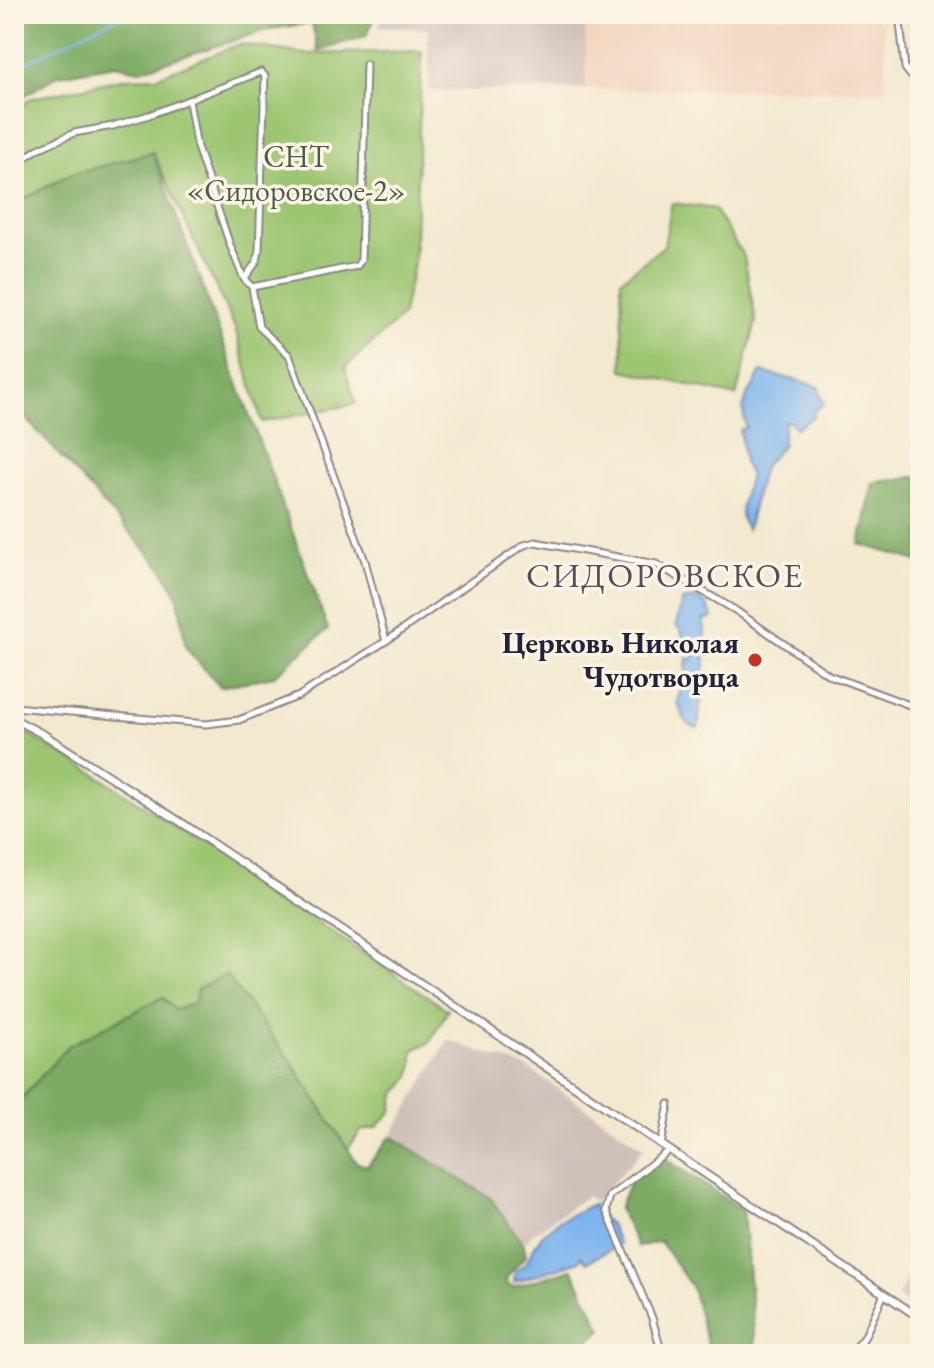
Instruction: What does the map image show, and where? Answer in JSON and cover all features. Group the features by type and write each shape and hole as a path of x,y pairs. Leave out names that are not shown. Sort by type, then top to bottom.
{"street":[{"path":"920,17 899,18 907,73 920,78"},
{"path":"252,287 357,266 361,260 366,64"},
{"path":"14,165 38,149 74,133 113,126 189,101 261,72 265,76 259,250 257,261 244,279"},
{"path":"189,101 197,147 230,245 244,279 252,287 259,327 289,355 365,561 386,641"},
{"path":"14,707 206,724 239,720 299,696 386,641 524,545 535,542 656,564 735,610 829,675 920,709"},
{"path":"14,719 103,771 920,1318"},
{"path":"661,1145 669,1104"},
{"path":"662,1354 652,1318 606,1210 610,1196 669,1150"},
{"path":"850,1354 864,1338 884,1294"}],"shaded area":[{"path":"386,14 585,14 586,89 429,91 428,29 378,26"},
{"path":"585,14 883,15 886,90 586,89"},
{"path":"448,1040 528,1068 644,1148 595,1202 587,1196 532,1234 524,1245 490,1198 391,1136"},
{"path":"920,1247 920,1312 897,1297 913,1266 911,1256"}],"green space":[{"path":"14,14 377,14 366,36 318,51 312,23 270,29 140,70 115,65 58,75 14,102"},
{"name":"СНТ «Сидоровское-2»","path":"240,44 304,54 422,51 414,263 402,316 345,368 356,404 262,422 235,328 153,153 69,175 14,204 14,114 29,99 126,78 156,77"},
{"path":"153,152 328,629 274,676 220,687 186,648 178,597 162,568 14,405 14,204 69,175"},
{"path":"672,203 714,209 744,257 756,322 736,396 623,370 621,280 664,246"},
{"path":"920,476 920,562 860,544 873,483"},
{"path":"26,733 91,771 448,1010 429,1043 413,1050 410,1075 395,1094 392,1111 377,1127 361,1131 348,1149 290,1060 195,1003 175,1010 14,1104 14,743"},
{"path":"226,975 290,1060 357,1163 367,1166 391,1136 490,1198 524,1245 526,1255 506,1278 507,1285 513,1287 572,1269 602,1330 569,1354 14,1354 14,1104 68,1046 163,997 175,1010 195,1003 197,989"},
{"path":"663,1157 743,1210 756,1354 710,1354 692,1288 660,1241 638,1247 619,1208 630,1182"}],"water":[{"path":"761,372 818,387 824,404 814,411 813,417 796,428 785,421 782,446 763,467 747,530 741,511 750,476 744,463 740,430 746,428 743,409"},
{"path":"695,598 706,603 713,618 703,620 705,657 698,728 687,724 677,702 687,657 692,660 696,651 682,638 682,632 676,625 682,601"},
{"path":"593,1204 596,1213 610,1224 619,1245 587,1262 581,1256 579,1261 514,1282 515,1272 527,1261 549,1229"}],"waterway":[{"path":"14,69 111,20 135,14"}],"place":[{"name":"Церковь Николая Чудотворца","path":"755,660"}],"district":[{"name":"СИДОРОВСКОЕ","path":"665,575"}]}
